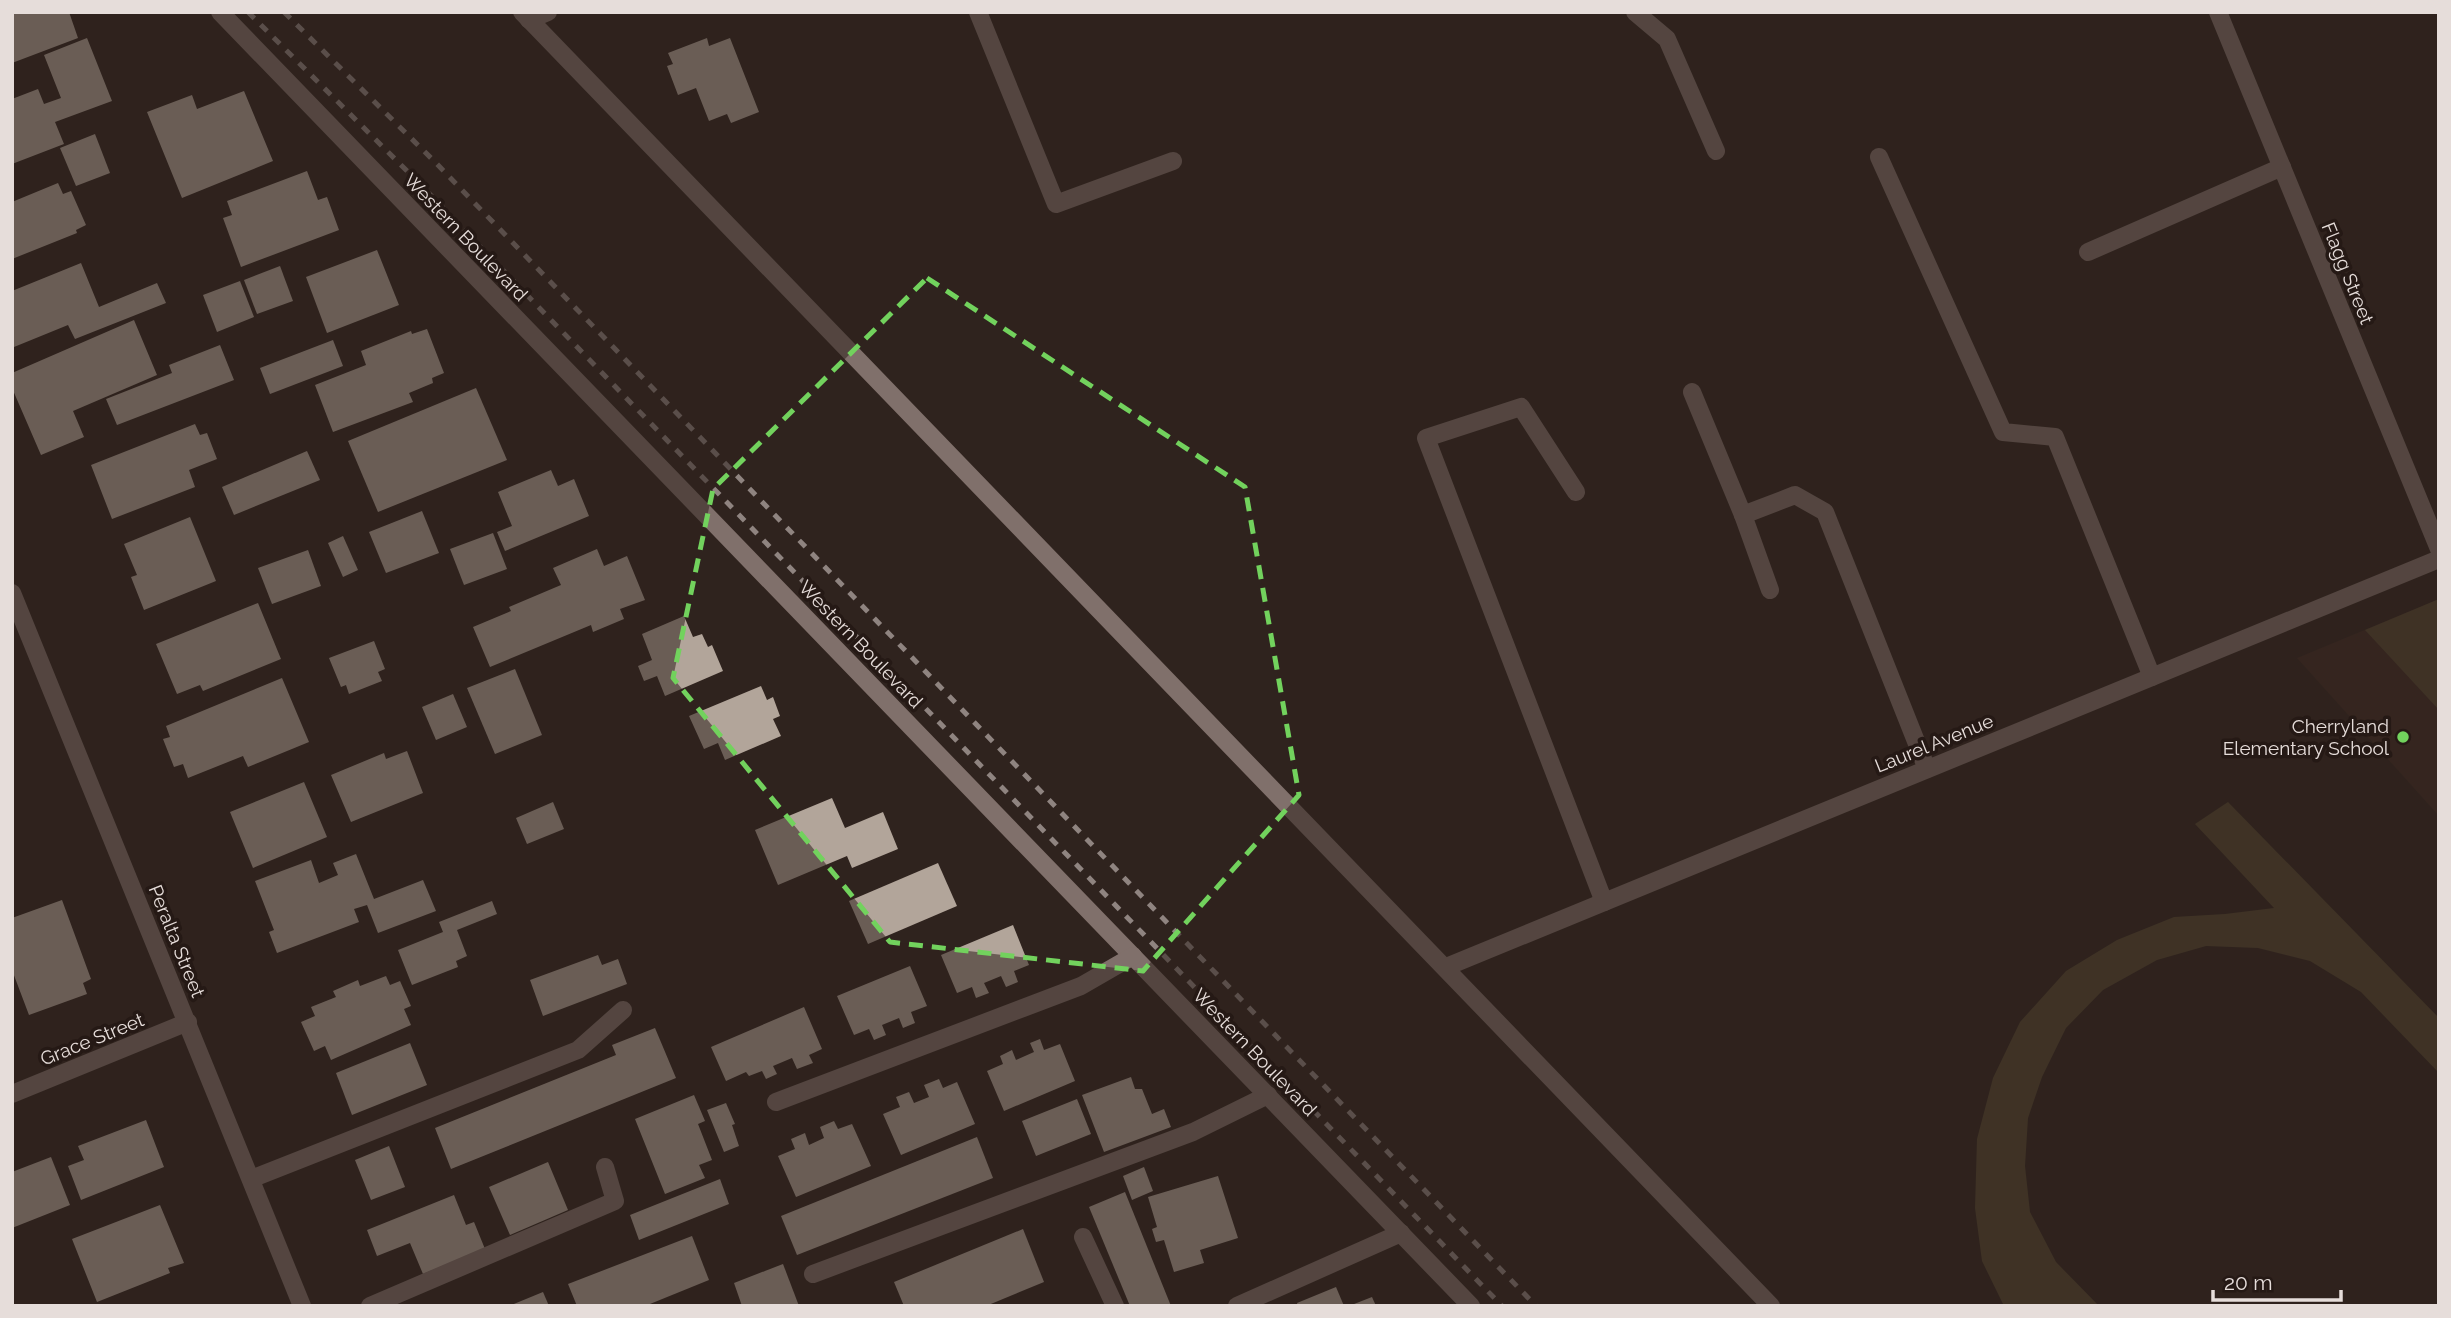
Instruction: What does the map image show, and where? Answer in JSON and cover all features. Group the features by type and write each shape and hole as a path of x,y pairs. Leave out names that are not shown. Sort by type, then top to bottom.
{"street":[{"name":"Western Boulevard","path":"220,12 1471,1306"},
{"path":"525,16 548,12"},
{"path":"978,12 1056,204 1173,160"},
{"path":"1635,12 1667,39 1716,151"},
{"name":"Flagg Street","path":"2218,12 2439,549"},
{"path":"525,16 1772,1306"},
{"path":"1879,157 2003,432 2055,438 2151,677"},
{"path":"2088,252 2282,167"},
{"path":"1692,391 1743,515 1770,590"},
{"path":"1576,492 1521,407 1426,438 1604,902"},
{"path":"1743,515 1795,495 1825,512 1927,769"},
{"name":"Laurel Avenue","path":"1446,967 2439,559"},
{"name":"Peralta Street","path":"12,593 302,1306"},
{"path":"776,1102 1081,986 1133,956"},
{"path":"251,1179 578,1050 623,1010"},
{"name":"Grace Street","path":"12,1094 188,1022"},
{"path":"813,1274 1193,1132 1268,1096"},
{"path":"370,1306 615,1200 605,1167"},
{"path":"1237,1306 1401,1233"},
{"path":"1083,1237 1115,1306"}],"highlighted area":[{"path":"927,278 1245,487 1299,795 1143,971 890,942 673,678 713,489"}],"shaded area":[{"name":"Cherryland Elementary School","path":"2439,599 2439,816 2297,658"},
{"path":"2439,599 2439,710 2365,630"},
{"path":"2228,802 2439,1018 2439,1073 2361,992 2310,961 2258,948 2206,946 2157,960 2103,990 2066,1028 2042,1077 2028,1118 2025,1166 2030,1212 2056,1262 2099,1306 2004,1306 1982,1261 1975,1208 1977,1139 1993,1078 2020,1022 2066,971 2117,940 2174,917 2274,908 2195,824"}],"building":[{"path":"12,12 69,12 78,38 12,63"},
{"path":"87,38 112,101 55,122 64,144 12,164 12,99 38,89 44,104 61,98 44,55"},
{"path":"707,38 709,46 730,38 759,112 731,123 727,114 709,121 696,88 678,95 667,66 673,64 668,53"},
{"path":"244,91 273,161 182,198 147,112 192,95 197,109"},
{"path":"95,134 110,173 76,186 60,148"},
{"path":"307,171 318,200 327,197 339,230 241,267 223,218 232,215 227,201"},
{"path":"58,183 63,194 71,191 86,225 76,230 77,233 12,259 12,202"},
{"path":"377,250 399,305 327,333 306,277"},
{"path":"81,263 99,307 157,283 166,303 75,339 68,325 14,347 12,291"},
{"path":"280,266 293,301 257,314 244,280"},
{"path":"240,281 254,317 217,332 203,295"},
{"path":"134,320 157,375 73,411 84,437 41,455 12,388 12,373"},
{"path":"427,329 444,373 432,378 433,383 409,393 413,402 333,432 315,385 366,365 361,351 411,331 412,334"},
{"path":"333,340 343,366 270,394 260,368"},
{"path":"220,345 234,380 117,425 106,399 172,373 169,365"},
{"path":"476,388 507,460 378,512 348,441"},
{"path":"195,424 200,435 207,433 217,459 189,470 195,487 112,519 91,465"},
{"path":"307,451 320,480 234,515 222,487"},
{"path":"551,470 558,486 574,479 589,516 505,551 497,532 512,526 498,492"},
{"path":"422,511 439,553 386,573 369,532"},
{"path":"190,517 216,581 144,610 131,577 137,575 124,544"},
{"path":"493,533 507,569 464,585 450,549"},
{"path":"343,536 358,570 343,577 328,543"},
{"path":"597,549 604,566 627,556 645,600 620,609 624,619 593,632 591,625 490,667 473,627 511,611 509,607 561,585 553,568"},
{"path":"308,550 321,586 272,604 258,568"},
{"path":"258,603 281,659 203,691 200,685 177,694 156,644"},
{"path":"684,616 693,637 702,634 708,647 712,645 723,671 665,696 657,676 644,681 638,666 652,660 642,634"},
{"path":"374,641 385,669 378,672 382,681 349,694 346,685 341,687 329,658"},
{"path":"515,669 542,735 495,754 467,688"},
{"path":"282,678 309,742 248,767 243,756 188,778 183,764 174,767 163,739 170,737 166,726"},
{"path":"761,686 767,700 773,697 780,716 773,719 781,736 725,760 718,743 704,749 689,716"},
{"path":"453,694 467,727 436,740 422,707"},
{"path":"407,751 423,793 351,822 331,775 384,753 386,759"},
{"path":"304,782 327,837 253,868 230,812"},
{"path":"832,798 845,828 883,812 898,849 852,868 847,856 778,885 755,830"},
{"path":"553,802 564,829 527,844 516,818"},
{"path":"356,854 374,899 423,880 436,911 378,933 367,905 354,909 359,922 277,953 269,932 274,930 255,881 311,860 319,883 338,875 333,863"},
{"path":"938,863 957,906 868,944 849,901"},
{"path":"62,900 91,979 83,983 87,994 29,1015 12,970 12,918"},
{"path":"492,901 497,914 457,930 467,956 456,961 458,967 412,985 398,950 443,932 439,922"},
{"path":"1013,925 1029,965 1014,971 1018,982 1006,987 1001,976 984,983 989,993 976,998 972,987 957,993 941,955"},
{"path":"598,955 602,965 618,959 627,984 543,1016 530,980"},
{"path":"910,966 927,1006 911,1012 915,1023 903,1028 899,1018 882,1025 886,1035 874,1040 869,1029 854,1035 837,996"},
{"path":"386,976 390,985 400,981 411,1006 404,1009 411,1025 331,1060 325,1046 314,1051 301,1022 315,1016 311,1007 336,997 333,991 358,980 360,986"},
{"path":"804,1007 822,1049 809,1055 813,1063 797,1069 792,1058 773,1066 777,1074 766,1079 762,1071 749,1076 746,1072 726,1081 711,1047"},
{"path":"655,1028 676,1078 451,1169 435,1128 616,1055 612,1045"},
{"path":"1040,1039 1044,1050 1060,1044 1075,1081 1004,1111 987,1071 1003,1064 1000,1056 1012,1050 1016,1060 1034,1052 1030,1043"},
{"path":"410,1043 427,1085 352,1115 336,1073"},
{"path":"1131,1077 1135,1089 1142,1089 1152,1114 1164,1109 1171,1127 1104,1152 1082,1095"},
{"path":"939,1079 943,1088 957,1082 975,1124 901,1155 883,1114 900,1107 896,1097 909,1092 914,1103 929,1097 924,1085"},
{"path":"694,1095 705,1121 698,1124 712,1160 699,1165 705,1178 665,1194 635,1119"},
{"path":"1077,1099 1091,1134 1036,1156 1022,1121"},
{"path":"726,1103 735,1124 732,1125 739,1146 724,1152 707,1110"},
{"path":"146,1120 164,1167 81,1200 68,1166 84,1160 78,1146"},
{"path":"834,1121 838,1129 852,1124 871,1166 796,1197 778,1156 795,1149 791,1139 805,1133 809,1145 824,1138 820,1127"},
{"path":"977,1137 993,1178 797,1255 781,1216"},
{"path":"389,1146 405,1187 371,1200 355,1160"},
{"path":"51,1157 70,1205 12,1228 12,1172"},
{"path":"548,1162 568,1210 510,1235 489,1187"},
{"path":"1144,1167 1153,1191 1132,1200 1123,1176"},
{"path":"1218,1176 1238,1238 1200,1250 1204,1263 1174,1272 1164,1240 1156,1242 1152,1229 1157,1227 1148,1197"},
{"path":"720,1179 729,1204 639,1240 630,1215"},
{"path":"1125,1192 1171,1306 1130,1306 1089,1207"},
{"path":"454,1195 466,1225 474,1222 485,1249 423,1274 410,1243 377,1256 367,1230"},
{"path":"160,1205 184,1263 168,1268 170,1273 97,1302 72,1239"},
{"path":"1023,1229 1044,1282 986,1306 904,1306 894,1282"},
{"path":"692,1236 709,1280 645,1306 577,1306 568,1284"},
{"path":"783,1264 799,1306 742,1306 734,1283"},
{"path":"1336,1287 1344,1306 1298,1306 1297,1303"},
{"path":"543,1292 549,1306 509,1306"},
{"path":"1372,1297 1376,1306 1349,1306"}],"railway":[{"path":"248,12 416,180 1502,1306"},
{"path":"284,12 437,164 1536,1306"}],"place":[{"name":"Cherryland Elementary School","path":"2403,737"}]}
